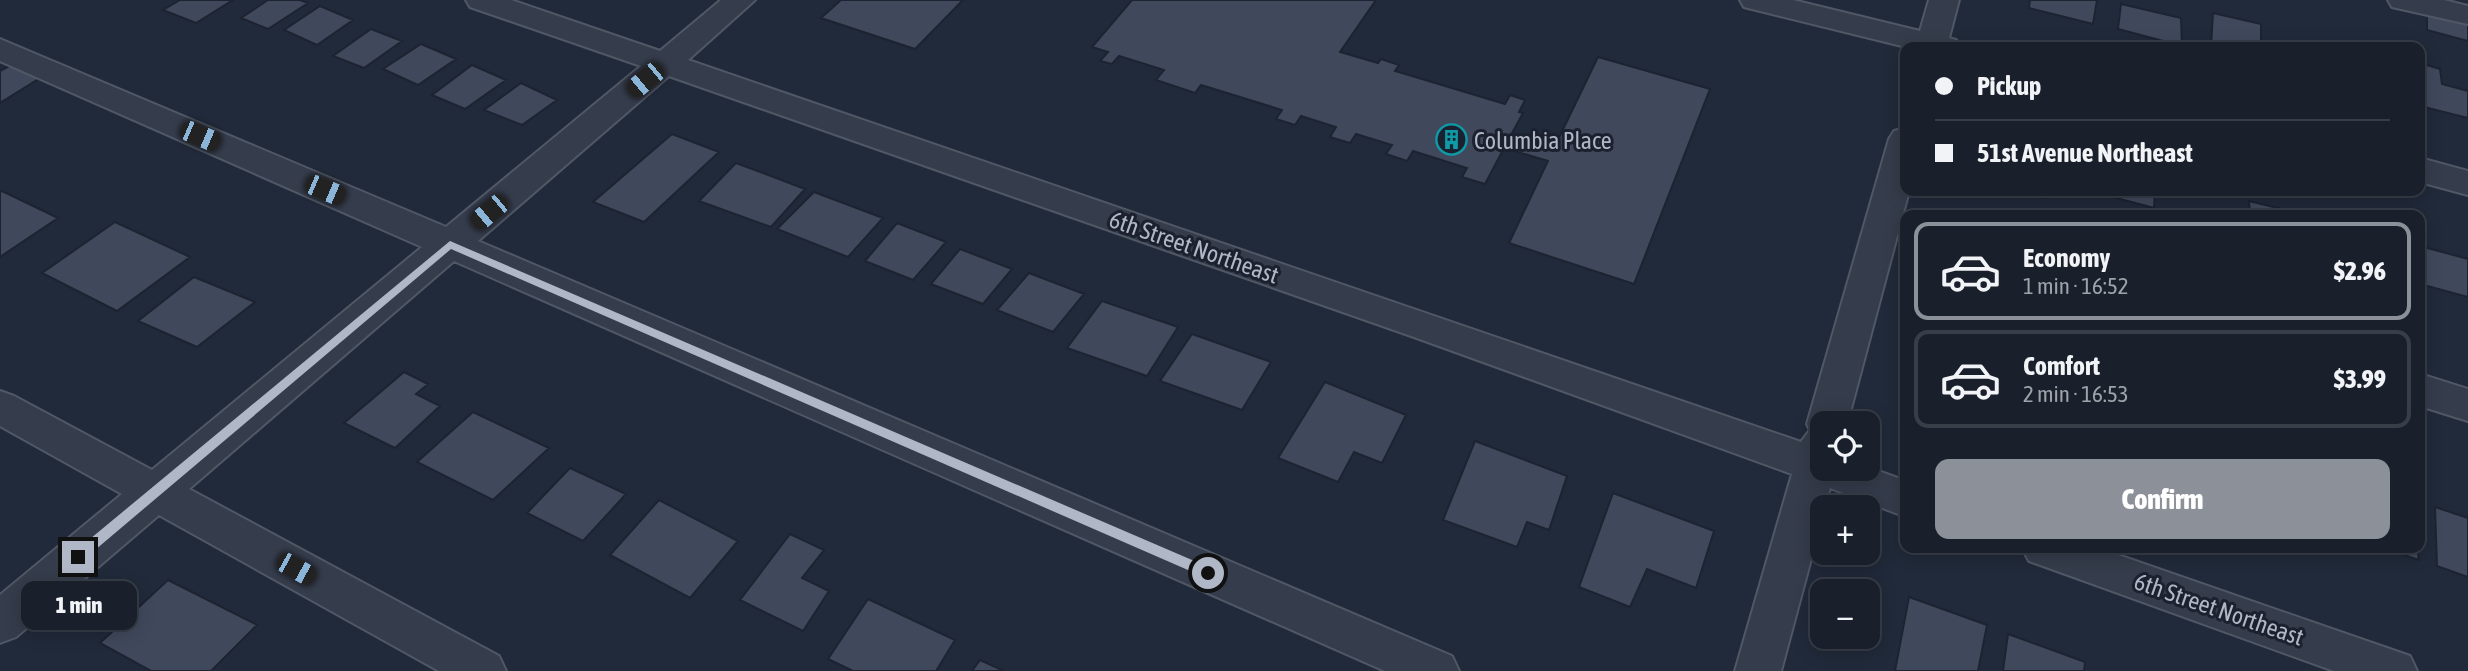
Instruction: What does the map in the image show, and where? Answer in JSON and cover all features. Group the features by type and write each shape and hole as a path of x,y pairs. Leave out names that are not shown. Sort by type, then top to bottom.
{"street":[{"name":"6th Street Northeast","path":"481,0 1708,425 1810,452"},
{"path":"0,623 740,0"},
{"path":"1755,0 1920,42"},
{"path":"1937,42 1944,0"},
{"path":"2403,0 2468,15"},
{"path":"0,49 1436,671"},
{"path":"2425,171 2468,183"},
{"path":"1831,411 1893,231 1900,181"},
{"path":"2425,392 2468,405"},
{"path":"0,407 483,671"},
{"path":"1758,671 1811,481"},
{"name":"6th Street Northeast","path":"1871,481 1900,496"},
{"name":"6th Street Northeast","path":"2058,553 2395,671"}],"building":[{"path":"180,0 233,0 196,23 163,10"},
{"path":"268,0 300,0 308,3 268,29 241,18"},
{"path":"841,0 963,0 915,49 821,18"},
{"name":"Columbia Place","path":"1132,0 1376,0 1340,52 1378,63 1381,59 1399,65 1395,71 1505,104 1510,95 1525,100 1519,112 1523,113 1511,135 1554,148 1598,57 1710,89 1634,284 1509,243 1548,161 1504,148 1485,184 1462,177 1467,168 1413,151 1407,161 1386,154 1392,145 1356,134 1350,143 1330,137 1336,127 1301,116 1295,125 1276,119 1282,110 1201,85 1195,93 1156,80 1164,70 1119,56 1112,64 1100,61 1108,52 1092,47"},
{"path":"2030,0 2097,0 2093,24 2029,8"},
{"path":"2121,4 2181,18 2182,42 2167,42 2118,29"},
{"path":"320,6 353,20 317,45 284,30"},
{"path":"2427,10 2468,21 2468,41 2427,30"},
{"path":"2213,13 2261,24 2261,41 2265,42 2211,42"},
{"path":"371,29 402,41 364,68 333,56"},
{"path":"421,44 456,59 418,85 383,69"},
{"path":"2425,64 2440,69 2442,84 2468,91 2468,118 2425,107"},
{"path":"11,65 40,78 0,103 0,71"},
{"path":"472,65 506,80 465,109 432,95"},
{"path":"521,83 557,100 522,125 484,110"},
{"path":"672,134 719,152 644,222 593,202"},
{"path":"736,163 805,189 771,227 699,201"},
{"path":"0,192 58,218 0,257"},
{"path":"814,192 883,218 848,257 777,229"},
{"path":"2109,196 2155,196 2154,208"},
{"path":"2249,201 2286,210 2250,210"},
{"path":"115,222 190,257 117,311 42,273"},
{"path":"897,223 946,242 913,280 865,261"},
{"path":"2425,247 2468,259 2468,297 2425,285"},
{"path":"960,249 1012,269 983,304 931,284"},
{"path":"1029,273 1084,294 1053,332 997,310"},
{"path":"194,277 255,302 197,347 138,321"},
{"path":"1102,301 1178,327 1147,376 1067,348"},
{"path":"1192,334 1271,362 1242,410 1160,381"},
{"path":"404,372 428,384 416,394 440,406 395,448 344,423"},
{"path":"1325,382 1406,415 1382,463 1354,452 1338,482 1278,458"},
{"path":"473,412 549,448 493,500 417,462"},
{"path":"1475,441 1567,476 1549,530 1527,522 1517,547 1443,520"},
{"path":"570,468 626,494 583,541 527,513"},
{"path":"1613,493 1714,531 1696,588 1647,569 1630,607 1579,587"},
{"path":"659,500 738,541 690,598 610,555"},
{"path":"2435,507 2468,518 2468,577 2437,566"},
{"path":"790,534 824,550 802,578 829,591 803,631 740,600"},
{"path":"2398,553 2418,553 2419,560"},
{"path":"168,580 257,625 211,671 151,671 100,643"},
{"path":"1909,597 1987,625 1978,671 1895,671"},
{"path":"868,599 955,640 936,671 853,671 828,659"},
{"path":"2008,634 2085,662 2084,671 2003,671"},
{"path":"980,660 1004,671 972,671"}],"place":[{"name":"Columbia Place","path":"1451,140"}],"route":[{"path":"78,557 450,244 1208,573"}]}
